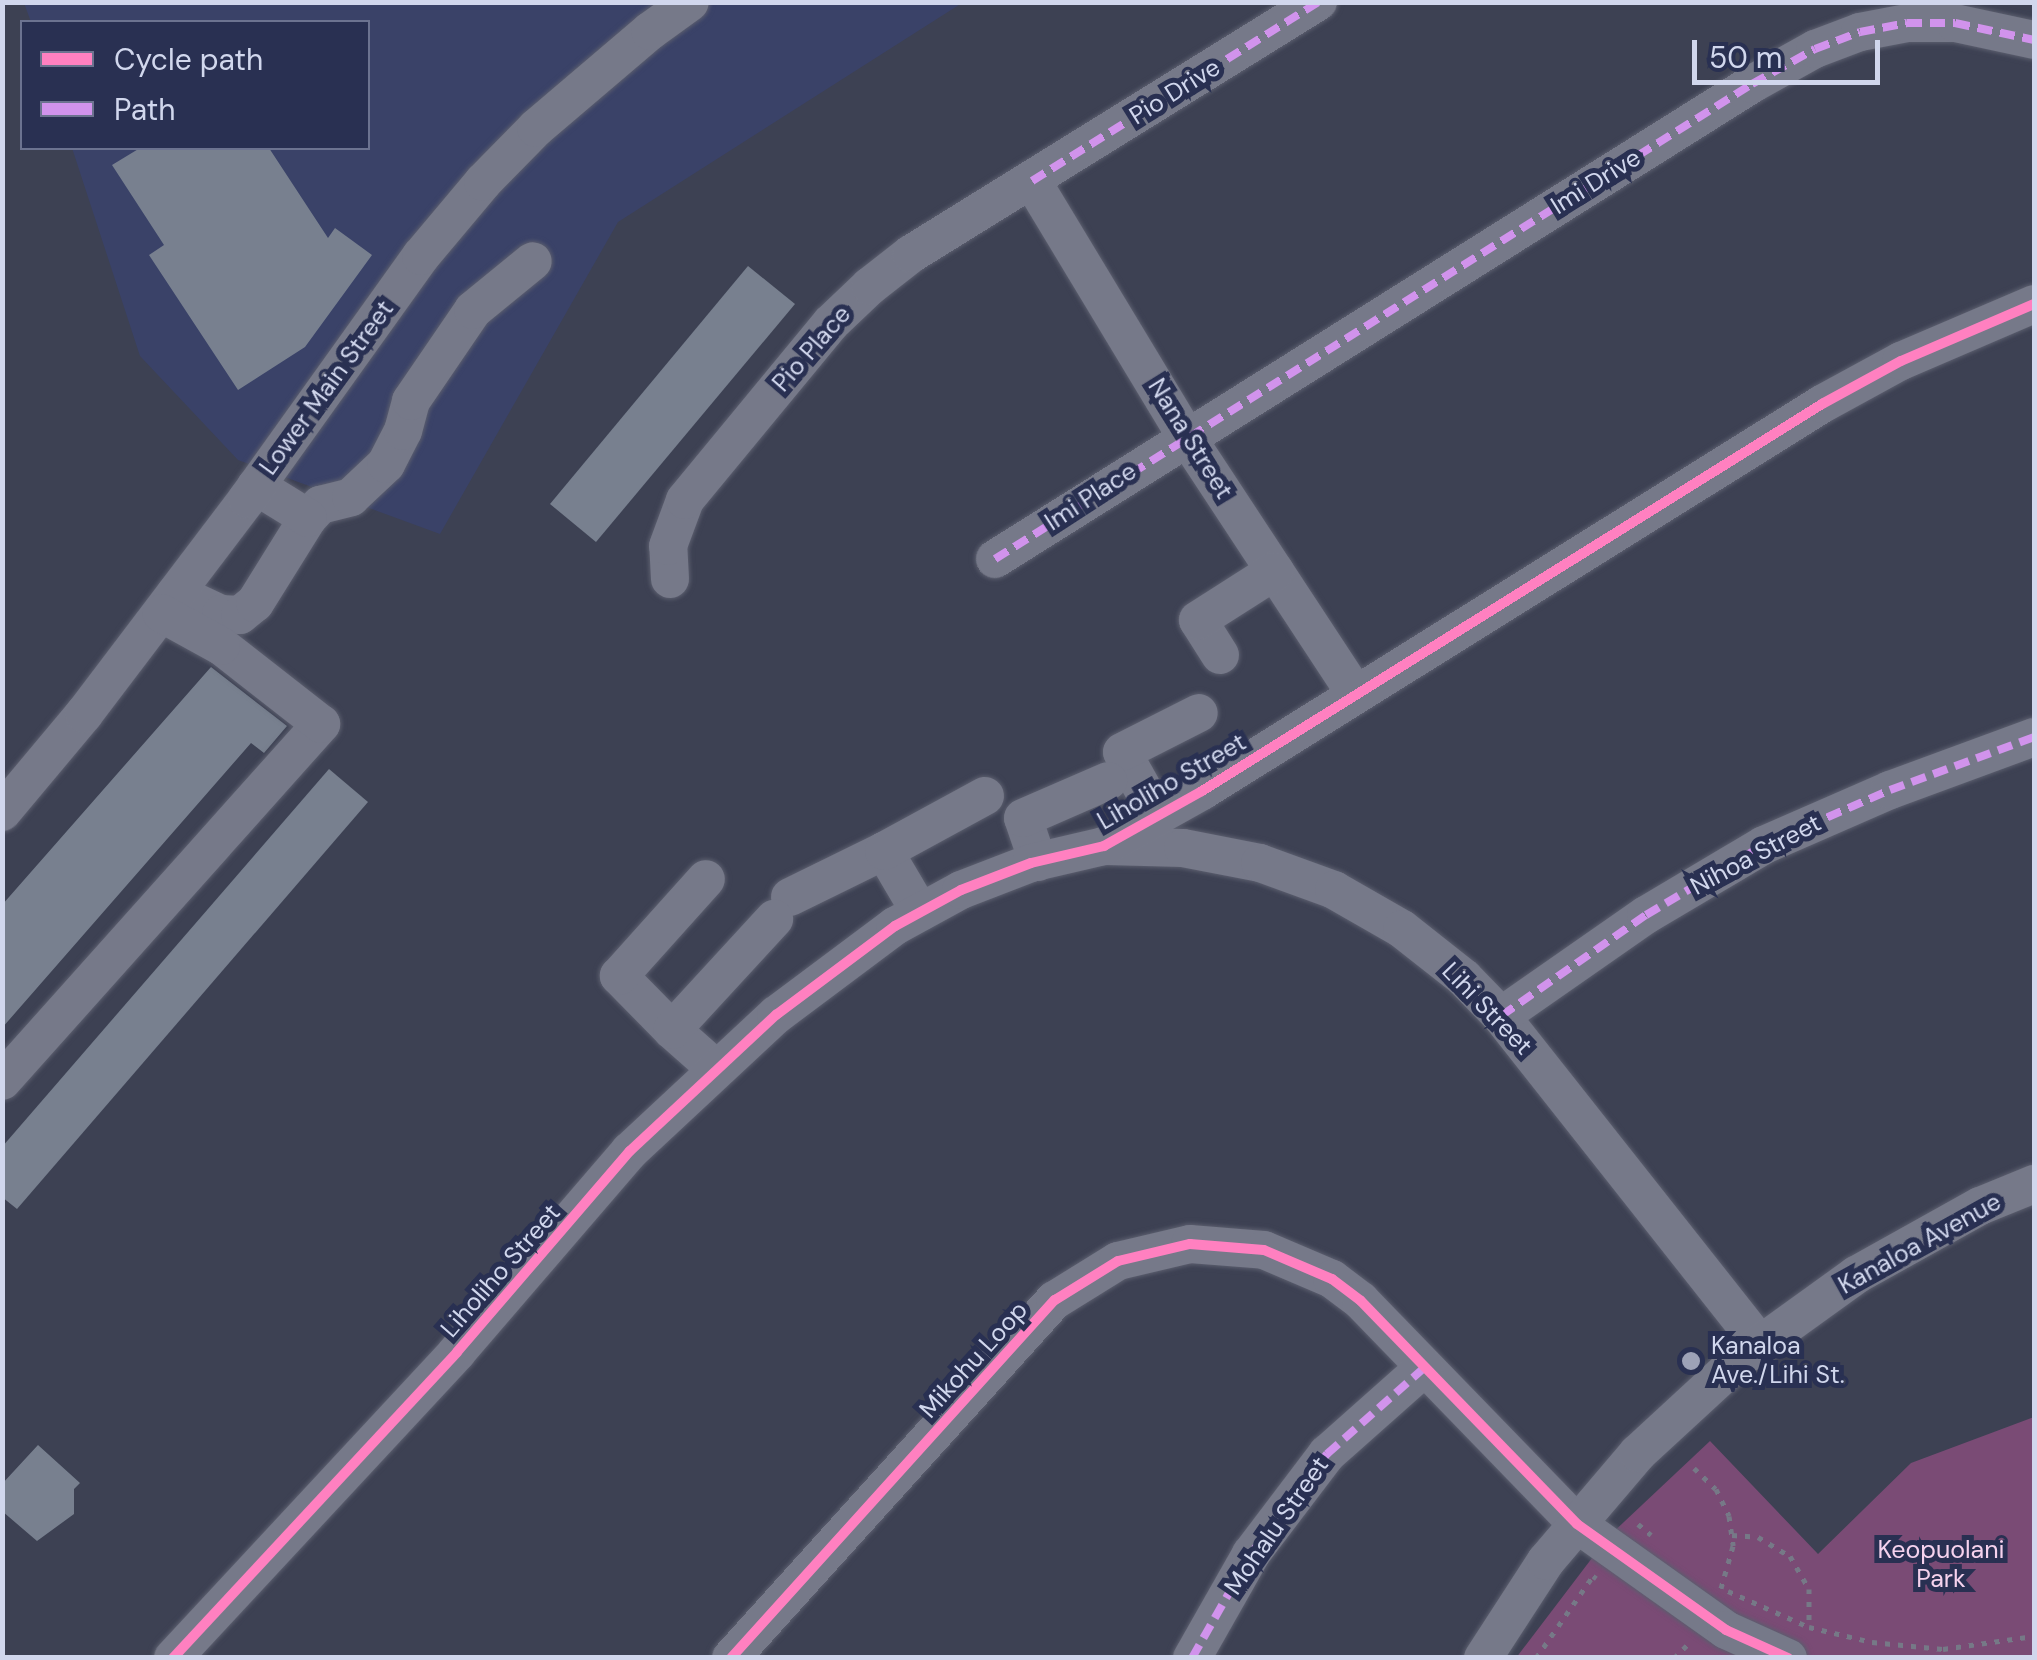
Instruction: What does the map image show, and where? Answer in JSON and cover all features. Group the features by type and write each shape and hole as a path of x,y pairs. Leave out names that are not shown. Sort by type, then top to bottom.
{"street":[{"name":"Lower Main Street","path":"2,812 168,603 421,256 482,182 536,128 690,2"},
{"name":"Pio Drive","path":"1032,181 1318,2"},
{"name":"Imi Drive","path":"1186,436 1752,84 1816,49 1860,32 1907,24 1955,22 2034,40"},
{"name":"Nana Street","path":"1032,181 1186,436 1355,693"},
{"name":"Pio Place","path":"670,578 668,546 685,500 832,323 912,254 1032,181"},
{"path":"168,603 240,615 255,603 320,505 351,497 386,464 403,431 411,401 473,310 532,261"},
{"name":"Liholiho Street","path":"173,1658 457,1352 630,1151 776,1015 894,926 960,890 1038,862 1104,846 1202,791 1822,404 1900,361 2034,304"},
{"name":"Imi Place","path":"995,559 1186,436"},
{"path":"256,486 308,518"},
{"path":"1220,655 1198,620 1275,571"},
{"path":"2,1081 321,724 168,603"},
{"path":"1158,816 1122,752 1198,713"},
{"name":"Nihoa Street","path":"1500,1016 1646,914 1764,845 1890,790 2034,737"},
{"path":"1038,862 1024,818 1108,781"},
{"name":"Liholiho Street","path":"1202,791 1216,855"},
{"path":"672,1030 782,908 985,796"},
{"name":"Lihi Street","path":"1104,846 1182,848 1260,864 1334,890 1402,929 1464,978 1500,1016 1760,1344"},
{"path":"884,850 920,912"},
{"path":"706,879 619,976 715,1068"},
{"name":"Kanaloa Avenue","path":"1483,1658 1546,1561 1638,1454 1760,1344 1856,1274 1980,1206 2034,1184"},
{"name":"Mikohu Loop","path":"731,1658 1056,1300 1118,1261 1153,1250 1227,1244 1299,1262 1361,1301 1578,1524 1699,1613 1799,1642"},
{"name":"Mohalu Street","path":"1192,1658 1251,1554 1327,1454 1424,1368"}],"path":[{"path":"1694,1468 1723,1502 1732,1535 1731,1561 1722,1588"},
{"path":"1638,1524 1652,1536"},
{"path":"1732,1535 1758,1537 1790,1556 1809,1589 1799,1642"},
{"path":"1536,1658 1593,1576"},
{"path":"1708,1578 1799,1642 1872,1642 1943,1648 2034,1636"},
{"path":"1674,1658 1690,1642"}],"shaded area":[{"path":"24,3 962,3 618,222 440,534 238,460 140,356 73,150 370,150 370,20 30,20"}],"green space":[{"name":"Keopuolani Park","path":"2034,1417 2034,1657 1516,1658 1608,1537 1710,1441 1818,1554 1911,1463"}],"building":[{"path":"137,150 270,150 328,238 335,228 372,255 305,347 238,390 149,255 164,245 112,165"},
{"path":"748,266 795,304 596,542 550,504"},
{"path":"211,667 287,726 264,753 251,743 2,1028 2,905"},
{"path":"329,769 368,802 17,1209 2,1197 2,1147"},
{"path":"38,1445 80,1483 74,1489 74,1514 37,1541 2,1511 2,1484"}],"marked path":[{"path":"1032,181 1318,2"},
{"path":"995,559 1752,84 1815,49 1860,32 1907,23 1955,23 2034,40"},
{"path":"1501,1016 1646,915 1764,845 1890,790 2034,737"},
{"path":"1192,1658 1251,1554 1327,1454 1424,1368"}],"cycle path":[{"path":"173,1658 457,1352 630,1151 776,1015 895,926 961,890 1031,863 1104,846 1202,791 1822,404 1901,361 2034,304"},
{"path":"731,1658 1055,1300 1118,1261 1190,1244 1264,1250 1332,1279 1361,1301 1577,1524 1726,1630 1788,1658"}],"place":[{"name":"Kanaloa Ave./Lihi St.","path":"1691,1361"}]}
